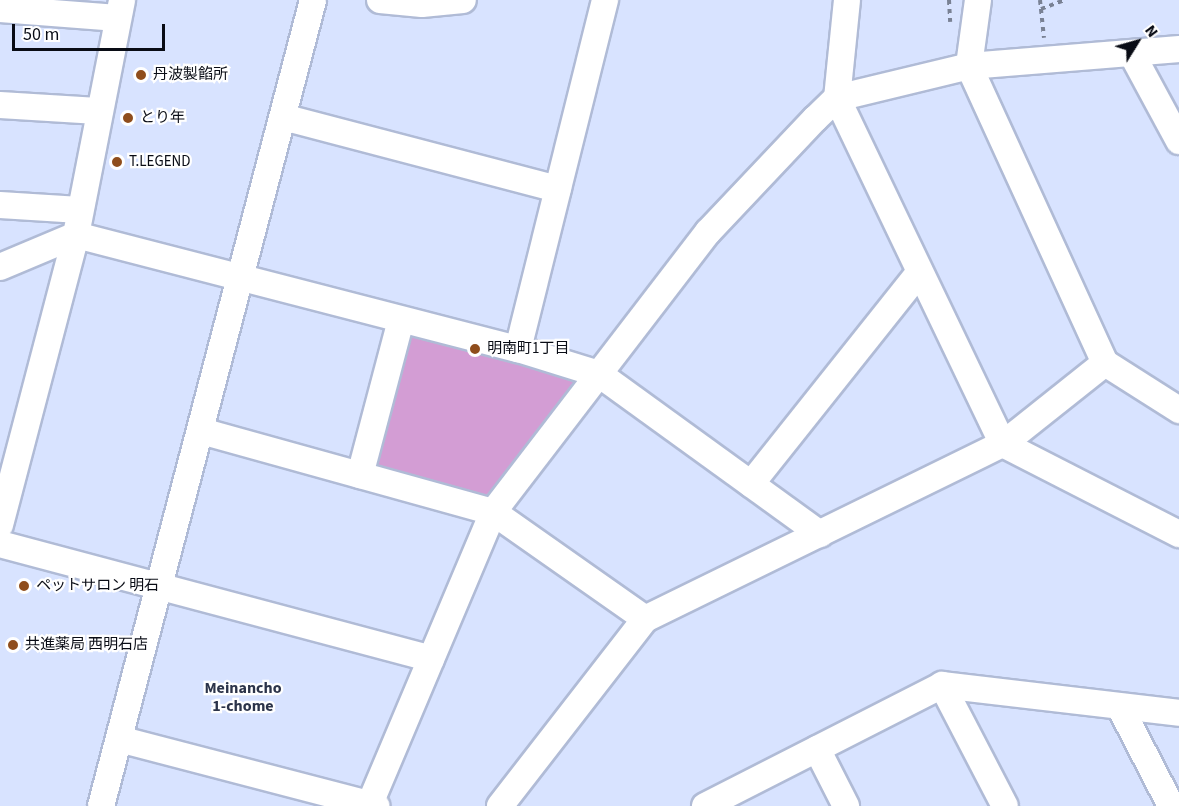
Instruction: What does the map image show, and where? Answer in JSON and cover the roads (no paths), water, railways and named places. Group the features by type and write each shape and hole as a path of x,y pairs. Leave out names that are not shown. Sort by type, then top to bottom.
{"street":[{"path":"101,806 313,0"},
{"path":"380,0 422,4 463,0"},
{"path":"518,349 605,0"},
{"path":"847,0 837,98 918,274 1003,444 1179,534"},
{"path":"978,0 969,66 1105,363 1179,410"},
{"path":"0,9 120,9 98,111 78,223 0,525"},
{"path":"119,739 372,805 493,512 708,232 837,98 969,66 1179,49"},
{"path":"1132,54 1179,141"},
{"path":"0,105 98,111"},
{"path":"283,117 558,189"},
{"path":"0,205 78,223 240,277 518,349 599,374 820,534"},
{"path":"0,267 78,223"},
{"path":"751,484 918,274"},
{"path":"360,475 401,320"},
{"path":"500,806 645,620 1003,444 1105,363"},
{"path":"201,431 493,512 645,620"},
{"path":"0,544 431,659"},
{"path":"942,685 1005,806"},
{"path":"705,806 942,685 1179,713"},
{"path":"1120,707 1171,806"},
{"path":"817,749 846,806"}],"place":[{"name":"丹波製餡所","path":"141,75"},
{"name":"とり年","path":"128,118"},
{"name":"T.LEGEND","path":"117,162"},
{"name":"明南町1丁目","path":"475,349"},
{"name":"ペットサロン 明石","path":"24,586"},
{"name":"共進薬局 西明石店","path":"13,645"}],"district":[{"name":"Meinancho 1-chome","path":"243,697"}]}
